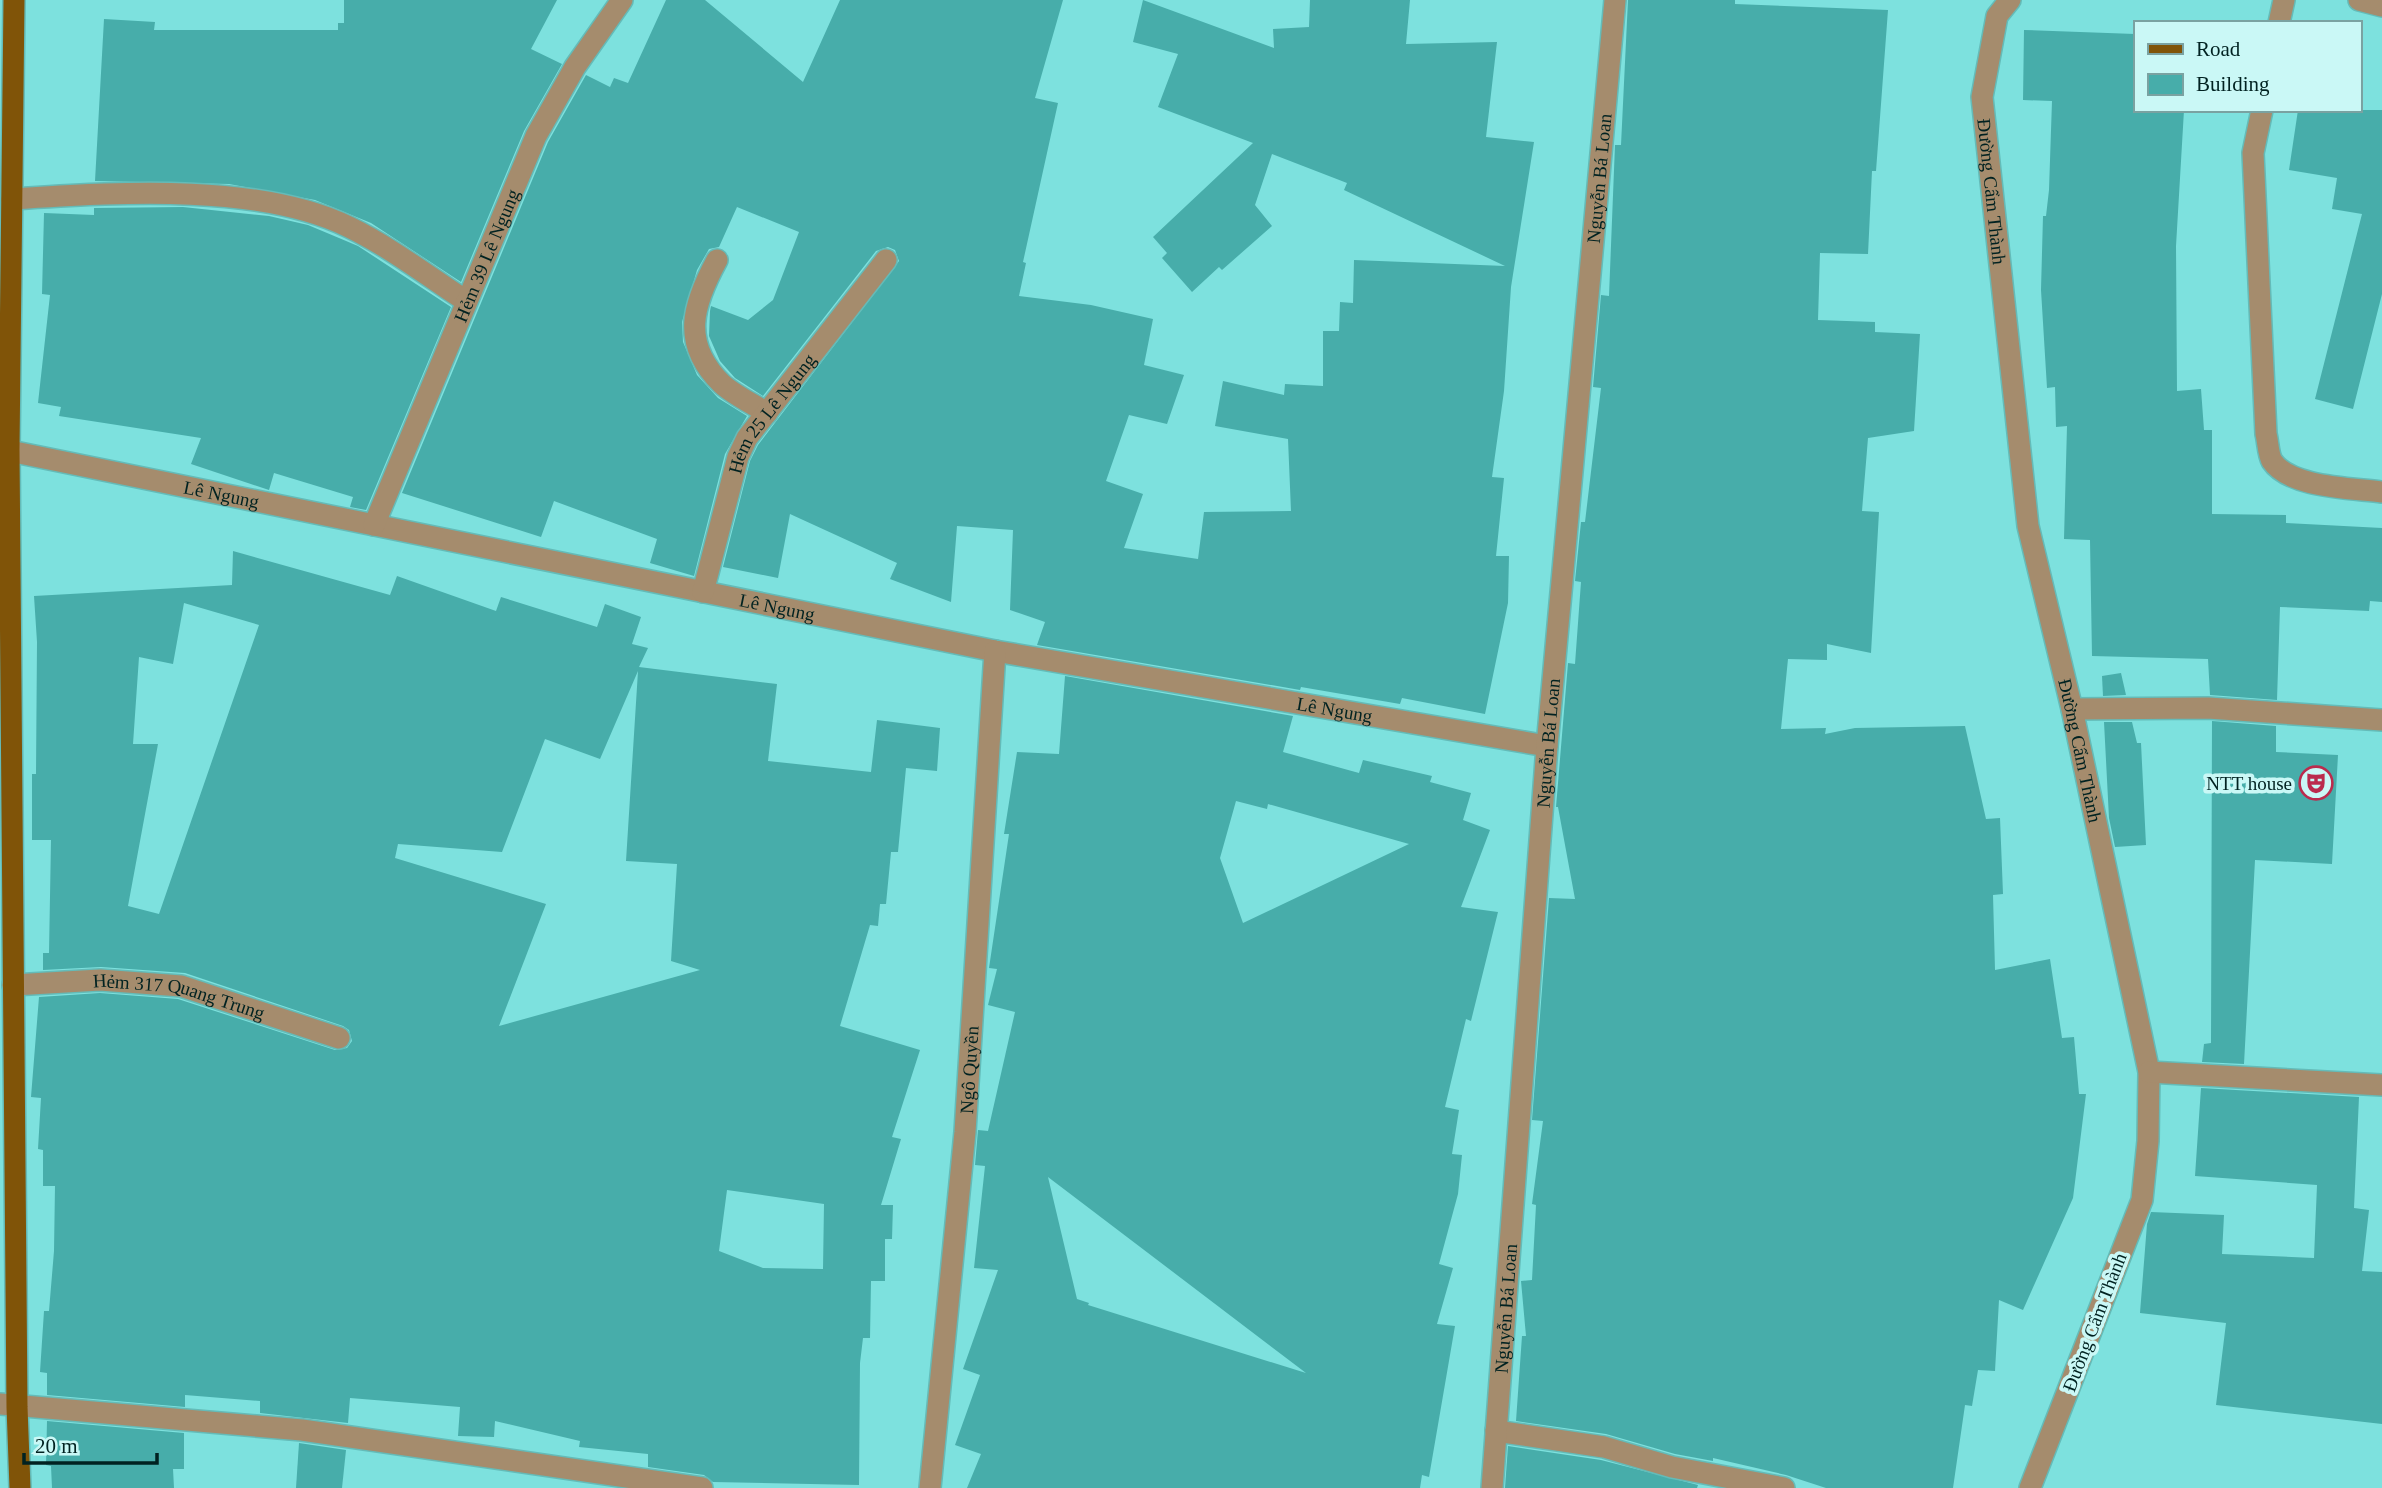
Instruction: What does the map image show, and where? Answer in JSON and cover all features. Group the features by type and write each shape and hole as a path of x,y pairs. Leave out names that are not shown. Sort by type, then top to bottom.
{"main road":[{"path":"14,0 12,199 4,449 13,985 8,1405 20,1488"}],"street":[{"name":"Hẻm 39 Lê Ngung","path":"374,525 536,136 575,67 622,0"},
{"name":"Nguyễn Bá Loan","path":"1492,1488 1547,746 1615,0"},
{"name":"Đường Cẩm Thành","path":"2010,0 1997,16 1982,97 2028,526 2072,709 2149,1072 2148,1141 2142,1200 2030,1488"},
{"path":"2279,21 2284,0"},
{"path":"2359,0 2382,6"},
{"path":"2262,112 2253,153 2266,434 2271,460 2286,473 2305,482 2382,492"},
{"path":"12,199 107,195 182,196 258,201 310,212 349,227 467,301"},
{"path":"717,260 695,305 696,343 722,384 767,413"},
{"name":"Hẻm 25 Lê Ngung","path":"703,592 738,457 747,439 886,260"},
{"name":"Lê Ngung","path":"4,449 995,651 1547,746"},
{"name":"Ngô Quyền","path":"930,1488 965,1132 995,651"},
{"path":"2072,709 2208,708 2382,720"},
{"name":"Hẻm 317 Quang Trung","path":"13,985 100,980 181,986 339,1038"},
{"path":"2149,1072 2382,1085"},
{"path":"8,1405 302,1430 702,1488"},
{"path":"1496,1431 1604,1447 1672,1467 1784,1488"}],"building":[{"path":"344,0 557,0 531,49 562,64 524,131 461,282 371,223 315,200 229,184 95,181 104,19 155,22 154,30 338,30 338,23 344,23"},
{"path":"666,0 705,0 803,82 840,0 1063,0 1035,98 1058,103 1023,262 1026,263 1019,296 1091,305 1153,319 1144,365 1184,375 1167,424 1129,415 1106,481 1143,494 1124,548 1198,559 1204,512 1291,511 1288,439 1215,426 1223,381 1284,395 1285,384 1323,386 1323,331 1339,331 1340,302 1353,303 1354,260 1505,266 1344,190 1347,183 1272,154 1255,205 1272,226 1222,270 1219,267 1192,292 1162,258 1167,253 1153,237 1253,143 1158,107 1178,54 1133,42 1143,0 1274,48 1273,29 1309,27 1310,0 1410,0 1406,44 1497,42 1486,137 1534,142 1511,287 1504,391 1492,477 1504,478 1496,556 1509,556 1508,603 1485,714 1402,698 1400,704 1301,687 1300,690 1037,645 1045,622 1010,610 1013,530 957,526 951,602 890,579 897,563 790,514 778,578 723,567 750,461 758,445 899,261 895,250 888,247 876,251 763,396 735,378 720,361 709,336 711,306 748,320 773,300 799,232 737,207 719,247 709,249 697,270 682,322 683,342 697,375 718,398 747,416 725,454 694,576 650,563 657,539 554,501 541,537 402,493 548,142 586,75 610,87 614,78 628,83"},
{"path":"1628,0 1735,0 1735,4 1888,10 1876,171 1872,171 1868,254 1820,253 1818,320 1875,322 1875,332 1920,334 1914,431 1868,438 1862,511 1879,512 1871,653 1827,644 1827,660 1788,659 1781,729 1826,728 1825,734 1855,728 1965,726 1986,819 2000,818 2003,894 1993,895 1995,970 2050,959 2062,1038 2074,1037 2079,1094 2086,1094 2073,1198 2023,1310 1999,1300 1995,1371 1978,1370 1972,1406 1965,1405 1953,1488 1826,1488 1786,1475 1713,1458 1713,1461 1675,1454 1606,1434 1516,1421 1522,1336 1526,1336 1521,1281 1532,1280 1536,1205 1532,1204 1543,1121 1532,1120 1549,898 1575,899 1556,807 1568,663 1575,664 1581,582 1575,581 1581,522 1585,522 1601,388 1593,387 1601,295 1609,296 1615,145 1621,145"},
{"path":"2024,30 2134,34 2134,112 2184,112 2176,246 2177,391 2201,389 2204,430 2212,430 2212,514 2286,515 2286,523 2382,528 2382,602 2370,601 2369,611 2280,607 2277,700 2210,695 2208,659 2092,656 2090,540 2064,539 2067,426 2056,427 2055,387 2047,388 2041,290 2043,216 2046,216 2049,190 2052,101 2023,100"},
{"path":"2382,110 2382,294 2353,409 2315,399 2362,214 2332,209 2337,178 2289,170 2298,112"},
{"path":"183,207 269,216 308,225 358,246 451,307 366,510 350,507 353,497 274,473 269,490 191,464 201,438 59,416 61,407 38,403 50,295 42,294 44,213 94,215 94,208"},
{"path":"233,551 390,595 397,576 496,611 501,597 597,627 605,604 641,617 632,644 648,648 639,667 777,684 768,761 871,772 877,720 940,728 937,771 906,768 898,852 891,852 886,904 880,904 878,926 870,925 840,1026 920,1050 892,1137 901,1139 881,1205 893,1205 892,1239 885,1239 885,1281 871,1281 870,1338 863,1338 860,1363 859,1485 713,1482 704,1475 648,1467 648,1454 579,1447 580,1441 495,1421 494,1437 458,1436 460,1407 350,1398 348,1423 260,1413 260,1401 185,1395 185,1407 47,1395 47,1373 40,1372 44,1311 49,1311 54,1251 55,1186 43,1186 43,1150 38,1149 41,1098 31,1097 39,997 100,993 178,999 335,1050 347,1048 352,1041 349,1030 343,1026 185,973 101,967 43,970 43,953 49,953 51,840 32,840 32,774 36,774 37,642 34,596 232,585","holes":["184,603 259,625 159,914 128,906 158,744 133,744 139,657 173,664","638,671 626,861 677,864 671,961 700,970 499,1026 546,904 395,858 398,844 502,852 545,739 600,759","727,1190 824,1204 823,1269 763,1268 719,1251"]},
{"path":"2121,673 2126,695 2103,696 2102,676"},
{"path":"1065,676 1293,716 1283,752 1359,773 1363,760 1432,776 1430,782 1471,793 1463,820 1490,830 1461,907 1498,912 1471,1021 1466,1019 1445,1107 1459,1110 1452,1154 1462,1155 1458,1194 1439,1264 1453,1268 1437,1324 1455,1326 1429,1477 1422,1475 1420,1488 967,1488 981,1454 955,1445 980,1375 963,1369 998,1270 974,1268 985,1166 975,1165 978,1130 988,1131 1015,1012 988,1005 997,969 989,968 1009,834 1004,834 1017,752 1059,754","holes":["1236,801 1267,809 1268,804 1409,844 1243,923 1220,858","1048,1177 1306,1373 1088,1305 1089,1303 1077,1299"]},
{"path":"2212,721 2276,726 2276,752 2338,755 2332,864 2255,860 2244,1064 2202,1062 2204,1044 2211,1043"},
{"path":"2104,722 2132,722 2137,743 2141,743 2146,845 2115,847 2109,818"},
{"path":"2201,1088 2359,1097 2354,1208 2369,1210 2362,1271 2382,1272 2382,1424 2216,1405 2226,1323 2140,1313 2147,1224 2151,1212 2224,1215 2222,1254 2314,1258 2317,1185 2195,1176"},
{"path":"47,1421 184,1433 184,1469 173,1469 174,1488 52,1488 51,1466 46,1465"},
{"path":"299,1443 346,1450 342,1488 296,1488"},
{"path":"1508,1446 1601,1460 1698,1485 1697,1488 1505,1488"}],"place":[{"name":"NTT house","path":"2316,783"}]}
